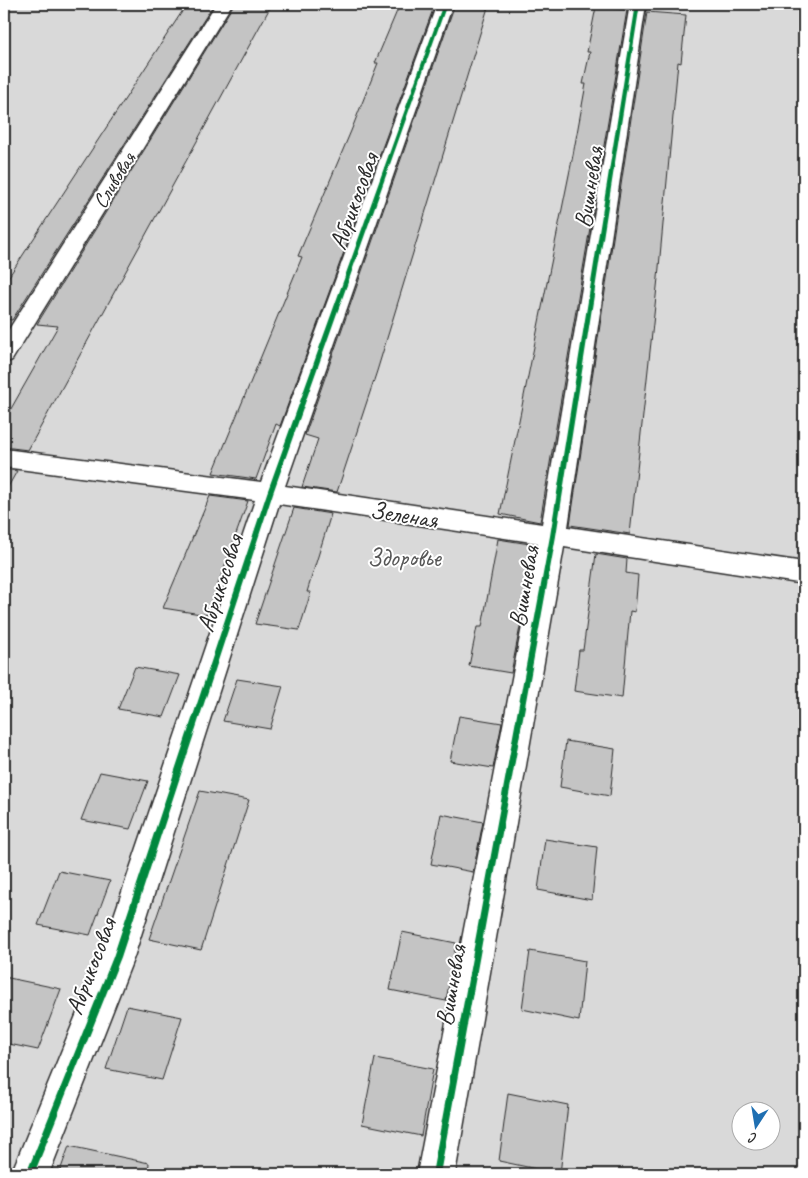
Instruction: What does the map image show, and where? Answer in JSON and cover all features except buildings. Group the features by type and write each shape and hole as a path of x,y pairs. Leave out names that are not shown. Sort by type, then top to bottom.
{"street":[{"name":"Сливовая","path":"4,355 224,4"},
{"name":"Абрикосовая","path":"30,1174 116,957 270,493 445,4"},
{"name":"Вишневая","path":"436,1174 553,536 638,4"},
{"name":"Зеленая","path":"4,458 270,493 804,573"}],"green space":[{"name":"Здоровье","path":"4,4 804,4 804,1174 4,1174"}],"cycle path":[{"path":"30,1174 117,957 270,493 445,4"},
{"path":"436,1174 553,536 638,4"}]}
